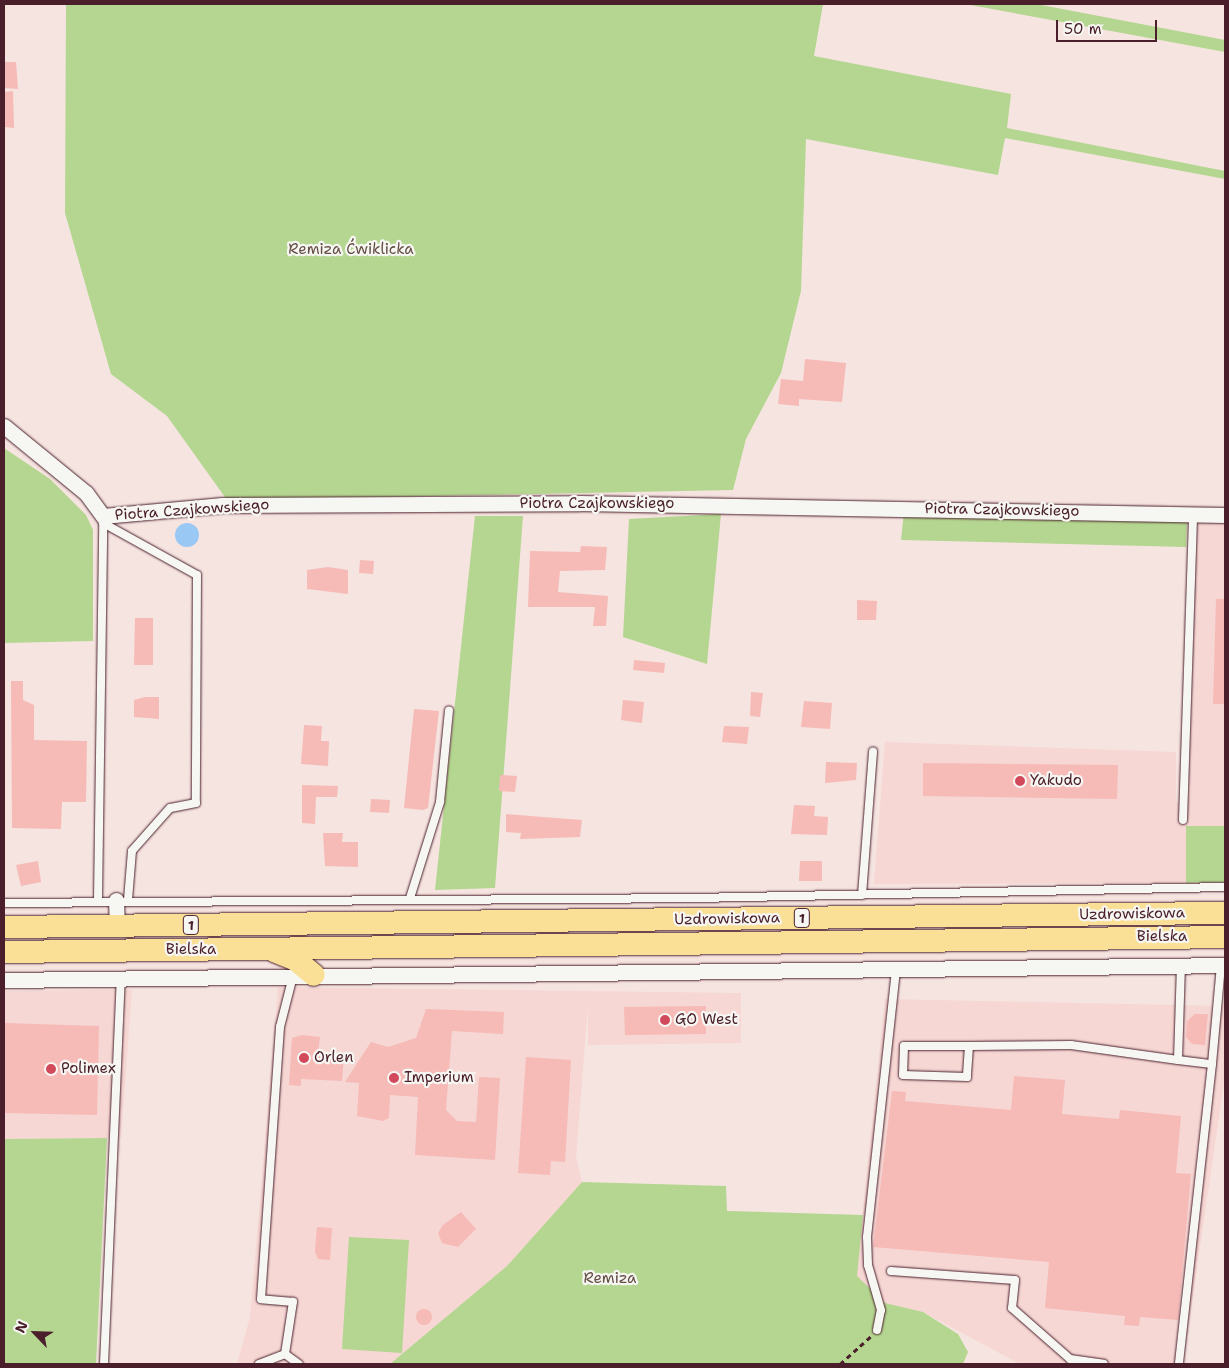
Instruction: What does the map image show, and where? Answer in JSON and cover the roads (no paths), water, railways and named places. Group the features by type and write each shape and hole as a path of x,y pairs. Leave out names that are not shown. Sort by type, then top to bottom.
{"main road":[{"name":"Uzdrowiskowa","path":"378,922 1225,913"},
{"name":"Bielska","path":"4,927 378,922"},
{"name":"Bielska","path":"1123,937 1201,937"},
{"name":"Uzdrowiskowa","path":"379,946 1123,937"},
{"name":"Uzdrowiskowa","path":"1201,937 1225,937"},
{"name":"Bielska","path":"4,952 270,950 379,946"},
{"path":"270,950 296,960 304,976"}],"street":[{"name":"Piotra Czajkowskiego","path":"4,426 86,493 103,519 222,505 580,503 1225,515"},
{"path":"117,926 122,900"},
{"path":"4,980 1223,965"}],"lane":[{"path":"1183,820 1193,514"},
{"path":"98,900 103,519 197,574 196,803 170,808 132,851 122,900"},
{"path":"410,898 440,802 449,710"},
{"path":"862,895 873,751"},
{"path":"4,903 98,900 862,895 1225,887"},
{"path":"1178,1060 1181,965"},
{"path":"1178,1364 1223,965"},
{"path":"877,1330 881,1310 868,1266 867,1237 896,969"},
{"path":"285,1354 293,1302 261,1300 280,1027 304,976"},
{"path":"104,1364 121,978"},
{"path":"969,1046 967,1077 903,1074 904,1046 1071,1045 1212,1064"},
{"path":"891,1271 1015,1280 1012,1308 1070,1360 1104,1364"},
{"path":"259,1364 285,1354"},
{"path":"285,1354 299,1364"}],"water":[{"path":"187,523 192,524 198,530 198,540 192,546 187,547 182,546 176,540 175,535 176,530 182,524"}],"place":[{"name":"Yakudo","path":"1020,781"},
{"name":"GO West","path":"665,1020"},
{"name":"Orlen","path":"304,1058"},
{"name":"Polimex","path":"51,1069"},
{"name":"Imperium","path":"394,1078"}],"park label":[{"name":"Remiza Ćwiklicka","path":"351,250"},
{"name":"Remiza","path":"610,1279"}]}
